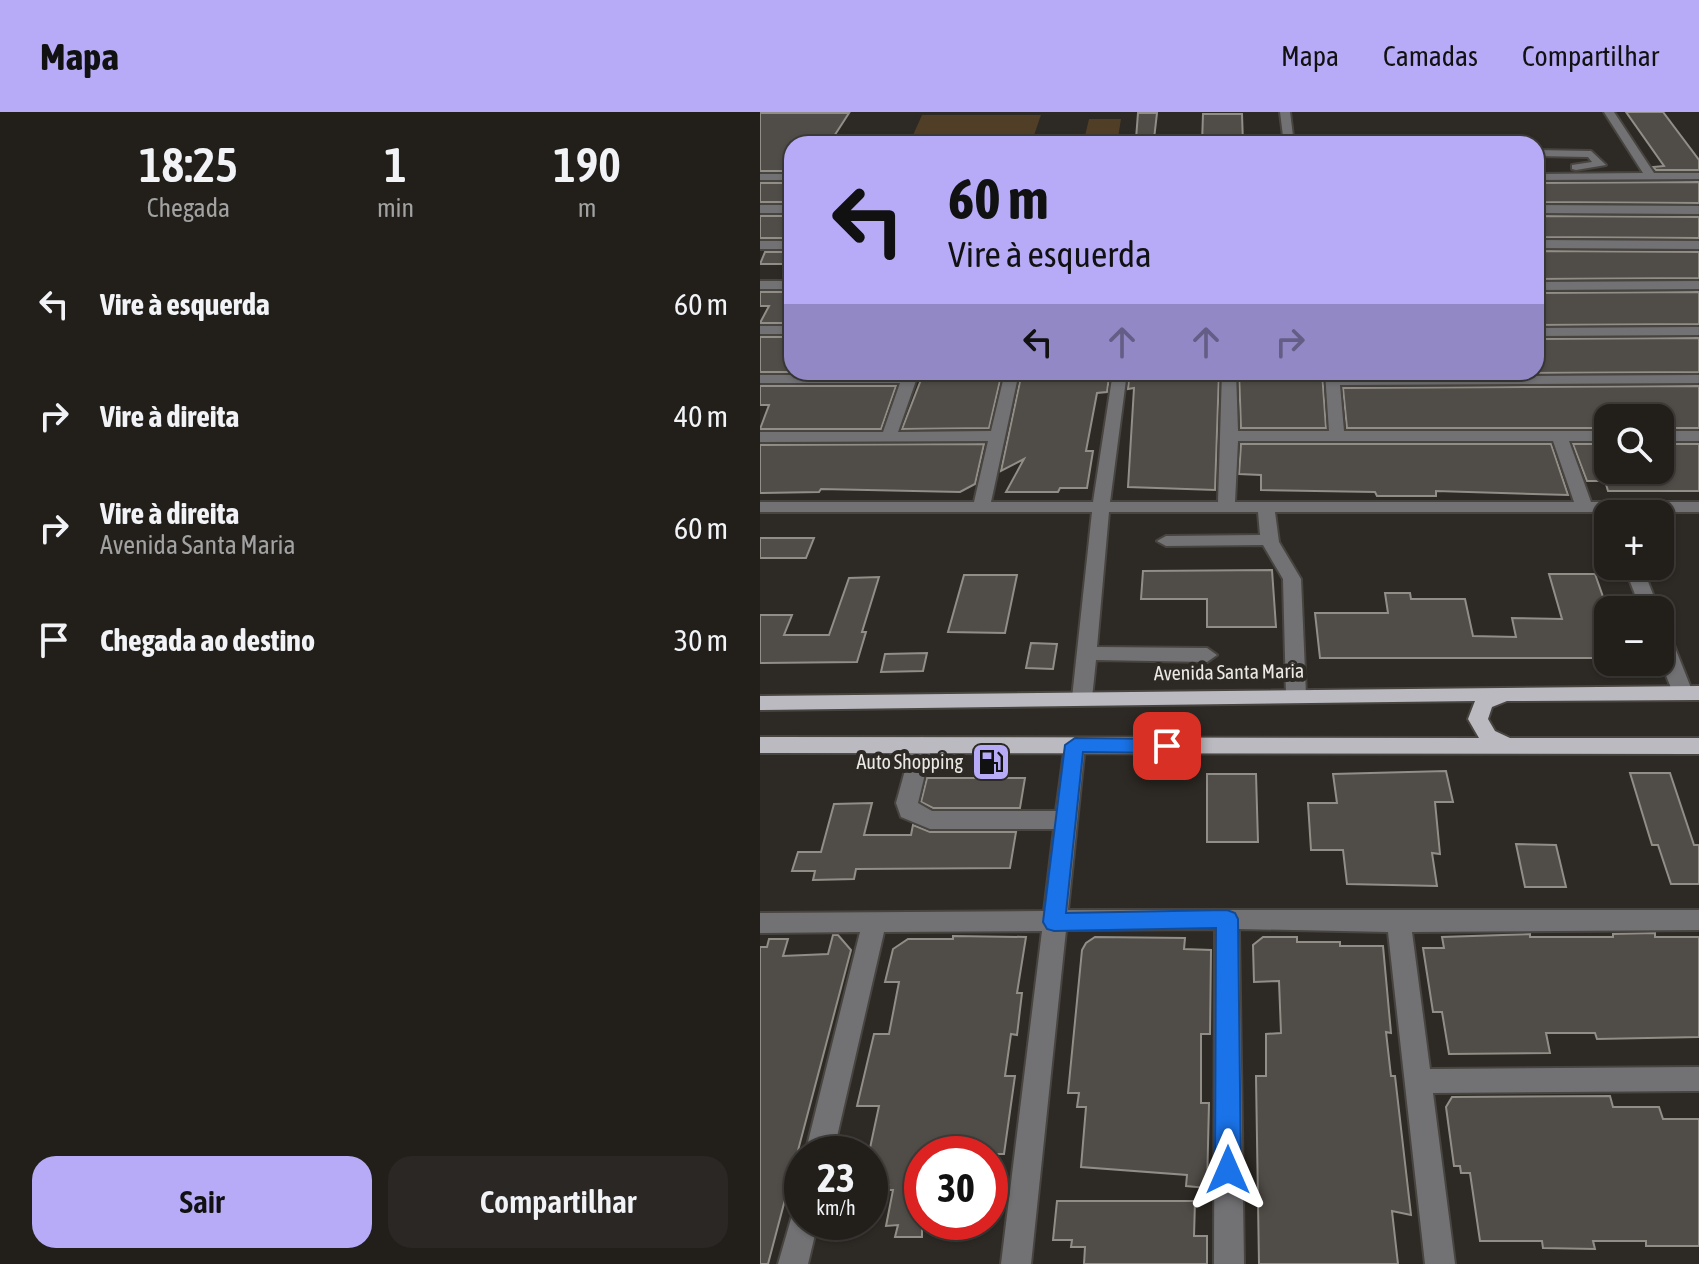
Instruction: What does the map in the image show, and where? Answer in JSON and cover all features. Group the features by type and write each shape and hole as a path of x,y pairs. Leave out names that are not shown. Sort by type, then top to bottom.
{"main road":[{"name":"Avenida Santa Maria","path":"760,703 1691,693"},
{"path":"1440,695 1461,706 1470,722 1463,738 1442,747"},
{"path":"1503,695 1484,703 1478,719 1488,736 1510,747"},
{"path":"760,745 1699,746"}],"street":[{"path":"1285,112 1288,136"},
{"path":"1609,112 1651,177"},
{"path":"1544,153 1591,154 1600,165 1544,171"},
{"path":"1544,172 1699,176"},
{"path":"760,177 784,177"},
{"path":"760,209 784,209"},
{"path":"1544,209 1699,210"},
{"path":"760,245 784,241"},
{"path":"1544,244 1694,245 1699,261"},
{"path":"760,285 784,285"},
{"path":"1544,286 1699,285"},
{"path":"760,330 784,330"},
{"path":"1544,332 1699,331"},
{"path":"760,379 784,378"},
{"path":"1544,378 1699,379"},
{"path":"889,436 908,380"},
{"path":"981,507 1010,380"},
{"path":"1082,698 1101,507 1119,380"},
{"path":"1226,507 1229,380"},
{"path":"1333,380 1337,436"},
{"path":"760,437 995,436"},
{"path":"1230,436 1594,436"},
{"path":"1674,436 1699,436"},
{"path":"1560,437 1584,506"},
{"path":"760,507 1594,508"},
{"path":"1266,507 1269,540 1275,553 1290,569 1292,579 1296,695"},
{"path":"1674,508 1699,507"},
{"path":"1166,541 1269,540"},
{"path":"1086,653 1207,655"},
{"path":"1674,661 1691,693"},
{"path":"922,745 907,803 909,811 917,817 930,820 1066,820"},
{"path":"1016,1264 1075,745"},
{"path":"1227,919 1229,1264"},
{"path":"760,923 874,925 1227,919 1399,922 1699,920"},
{"path":"1399,922 1440,1264"},
{"path":"823,1136 874,925"},
{"path":"1417,1081 1699,1079"},
{"path":"793,1264 799,1240"}],"shaded area":[{"path":"922,115 1041,115 1034,136 913,136"},
{"path":"1089,119 1121,119 1118,136 1085,136"}],"building":[{"path":"1626,112 1663,112 1699,160 1699,170 1656,170 1653,167 1664,166"},
{"path":"760,113 849,113 834,136 784,136 784,171 760,171"},
{"path":"1138,113 1157,113 1154,136 1136,136"},
{"path":"1203,114 1242,114 1243,136 1202,136"},
{"path":"1699,182 1699,203 1544,202 1544,183"},
{"path":"760,183 784,183 784,202 760,202"},
{"path":"760,216 784,216 784,238 760,238"},
{"path":"1544,216 1699,217 1699,238 1544,237"},
{"path":"1544,251 1699,252 1699,278 1544,279"},
{"path":"765,252 784,252 784,264 760,264"},
{"path":"760,292 784,292 784,323 760,323 769,306 760,306"},
{"path":"1699,292 1699,324 1544,325 1544,293"},
{"path":"760,337 784,337 784,372 760,372"},
{"path":"1699,338 1699,372 1544,373 1544,339"},
{"path":"921,380 1000,380 989,428 902,429"},
{"path":"1020,380 1109,380 1107,392 1097,393 1086,451 1093,451 1087,488 1060,488 1058,492 1006,492 1024,459 1001,471"},
{"path":"1129,380 1219,380 1215,490 1128,487 1134,388 1128,389"},
{"path":"1239,380 1323,380 1326,428 1241,428"},
{"path":"760,386 896,386 881,429 760,429 769,405 760,405"},
{"path":"1699,386 1699,428 1674,428 1674,404 1594,404 1594,428 1347,428 1343,388"},
{"path":"984,444 975,484 960,492 821,489 819,492 760,493 760,445"},
{"path":"1241,444 1551,444 1568,495 1436,491 1436,496 1377,496 1375,492 1261,490 1261,475 1239,474"},
{"path":"1573,444 1594,444 1594,481 1587,481"},
{"path":"1674,444 1699,444 1699,491 1608,491 1606,484 1674,484"},
{"path":"760,538 814,538 806,558 760,558"},
{"path":"1272,570 1276,627 1207,627 1207,599 1141,599 1143,571"},
{"path":"1549,574 1594,574 1603,596 1594,596 1594,658 1320,658 1315,613 1388,613 1385,593 1410,593 1411,599 1465,599 1473,636 1516,637 1512,618 1562,619"},
{"path":"964,575 1017,575 1005,633 948,632"},
{"path":"879,577 862,632 866,632 857,662 760,663 760,615 792,615 784,635 829,635 849,578"},
{"path":"1031,643 1057,644 1053,669 1026,668"},
{"path":"927,653 923,671 881,672 885,654"},
{"path":"1446,771 1453,802 1435,802 1440,854 1432,853 1437,886 1347,884 1343,850 1311,850 1308,803 1337,803 1333,774"},
{"path":"1630,773 1670,773 1694,845 1699,845 1699,884 1671,884 1658,845 1652,845"},
{"path":"1207,774 1256,774 1258,842 1207,842"},
{"path":"927,778 1025,778 1020,808 933,808 921,802"},
{"path":"872,803 864,835 911,835 913,825 930,832 1016,832 1010,868 856,869 854,879 813,880 815,871 792,871 798,852 821,852 834,804"},
{"path":"1516,844 1556,845 1566,887 1525,887"},
{"path":"1655,933 1655,937 1699,937 1699,1037 1597,1039 1595,1033 1546,1033 1550,1053 1449,1054 1442,1012 1433,1012 1423,948 1444,948 1442,937 1530,934 1530,937 1613,937 1613,934"},
{"path":"833,935 838,935 851,950 802,1136 784,1136 784,1203 768,1264 760,1264 760,947 767,947 769,939 788,939 783,956 828,954"},
{"path":"953,936 1026,937 1017,993 1022,993 1017,1035 1011,1034 1005,1076 1015,1076 1007,1136 904,1136 904,1237 895,1237 898,1225 888,1226 893,1190 888,1190 888,1136 873,1136 879,1106 857,1106 874,1034 889,1034 899,982 885,982 893,949 908,939 953,939"},
{"path":"1095,937 1185,938 1184,949 1211,950 1210,1034 1201,1034 1201,1103 1209,1103 1207,1188 1186,1186 1187,1175 1081,1167 1086,1107 1077,1107 1079,1093 1068,1093 1082,950"},
{"path":"1263,937 1297,937 1297,942 1340,942 1340,946 1383,946 1391,1033 1386,1032 1391,1076 1395,1076 1411,1215 1392,1211 1398,1264 1259,1264 1256,1076 1266,1076 1266,1034 1281,1033 1279,981 1254,982 1253,945"},
{"path":"1610,1096 1613,1107 1659,1107 1663,1119 1699,1119 1699,1246 1646,1246 1646,1241 1593,1241 1595,1249 1543,1248 1542,1241 1480,1241 1470,1173 1461,1173 1460,1166 1454,1166 1446,1107 1452,1097"},
{"path":"1057,1201 1195,1201 1194,1236 1207,1236 1207,1264 1084,1264 1085,1247 1071,1247 1072,1240 1053,1240"}],"place":[{"name":"Auto Shopping","path":"991,762"}],"route":[{"path":"1167,746 1075,745 1054,922 1227,919 1228,1170"}]}
